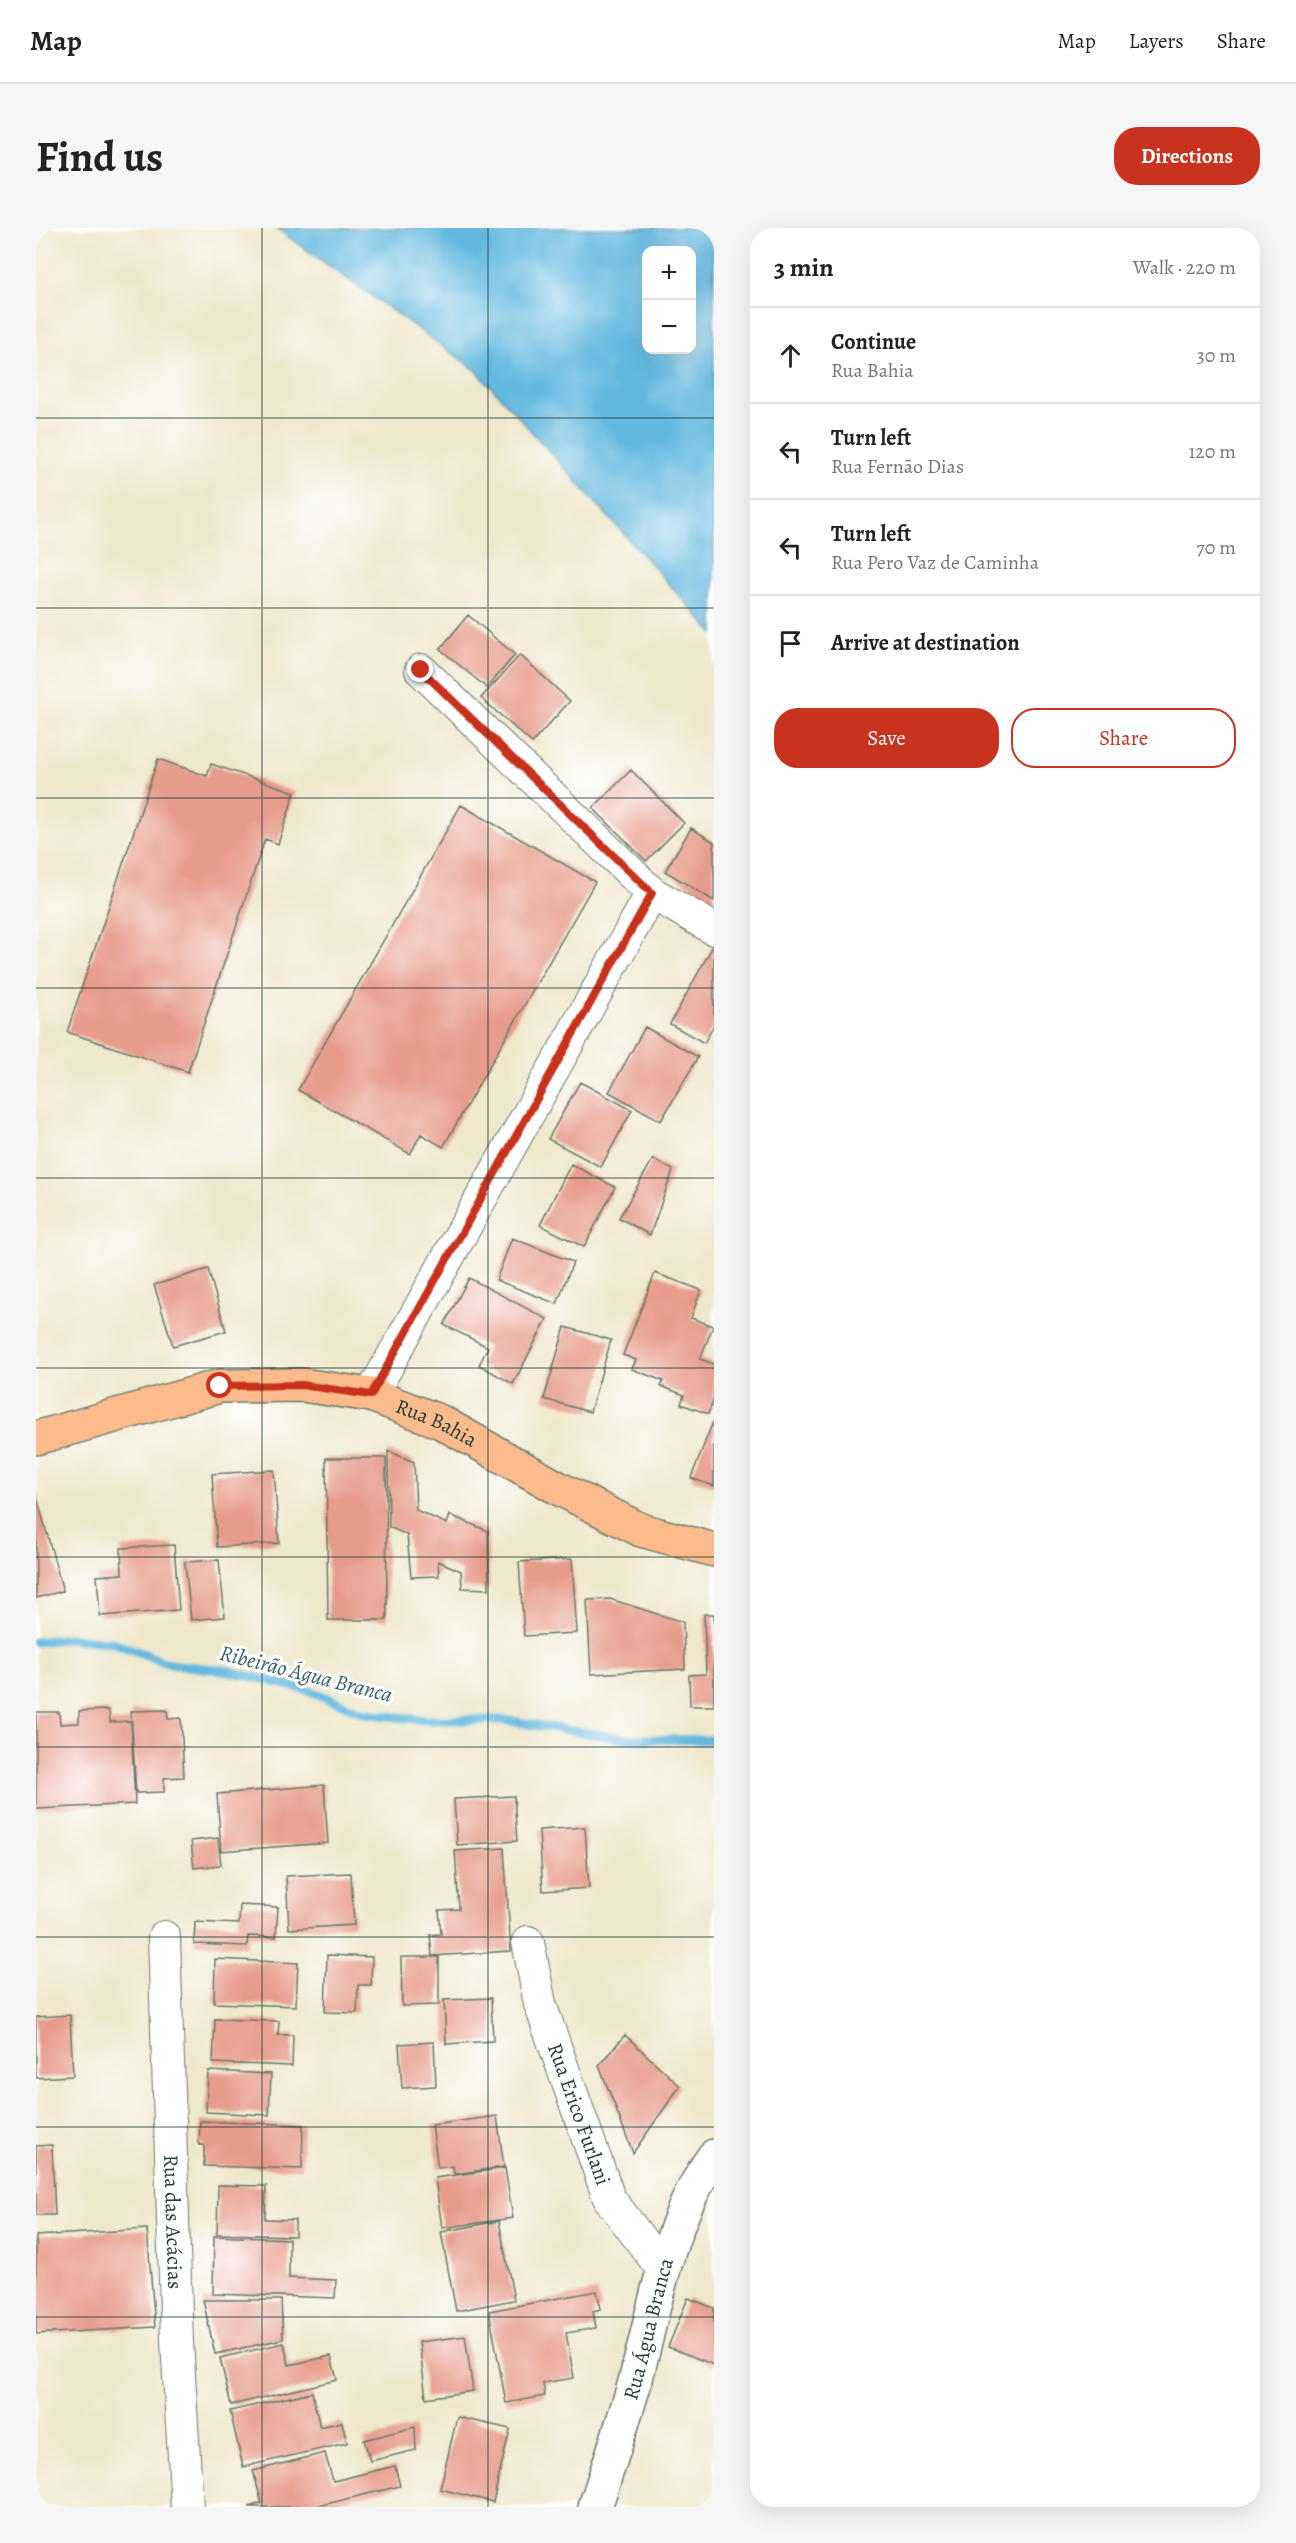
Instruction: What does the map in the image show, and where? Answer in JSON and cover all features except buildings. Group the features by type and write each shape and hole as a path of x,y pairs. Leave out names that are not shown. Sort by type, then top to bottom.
{"main road":[{"name":"Rua Bahia","path":"36,1438 220,1386 302,1385 371,1395 441,1422 641,1530 714,1550"}],"street":[{"path":"421,670 652,893 714,929"},
{"path":"371,1395 652,893"},
{"name":"Rua das Acácias","path":"164,1936 177,2342 187,2507"},
{"name":"Rua Erico Furlani","path":"528,1942 540,2004 609,2198 664,2271"},
{"name":"Rua Água Branca","path":"595,2507 633,2389 664,2271 683,2214 703,2171 714,2156"}],"water":[{"path":"276,228 714,228 714,634 477,371"}],"waterway":[{"name":"Ribeirão Água Branca","path":"36,1642 69,1638 115,1643 170,1664 229,1671 308,1690 364,1713 424,1720 504,1720 626,1739 714,1740"}],"route":[{"path":"220,1386 302,1385 371,1395 652,893 421,670"}]}
